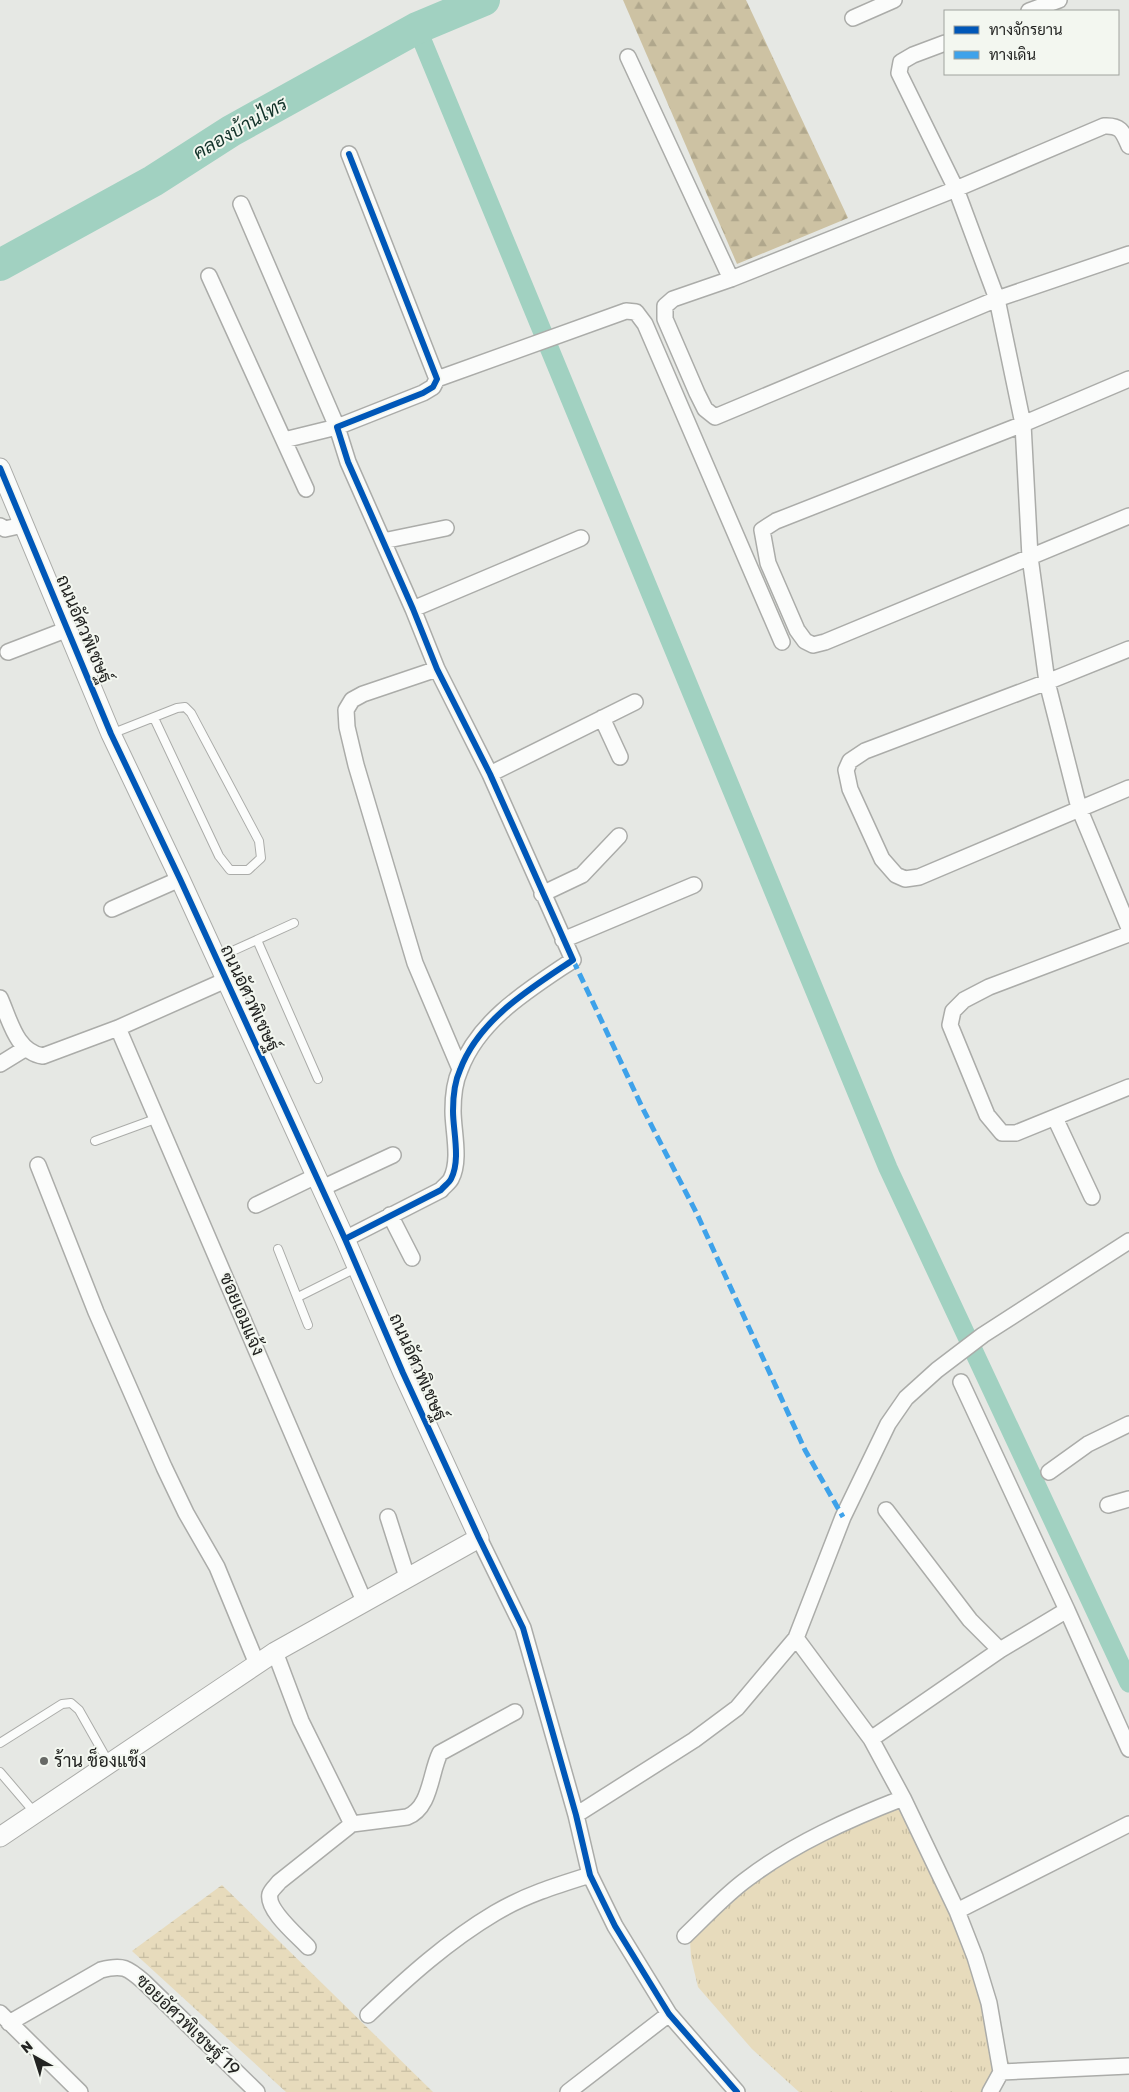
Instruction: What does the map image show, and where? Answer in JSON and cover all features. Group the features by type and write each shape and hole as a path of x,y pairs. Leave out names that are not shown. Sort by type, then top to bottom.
{"street":[{"path":"854,18 894,0"},
{"path":"1032,10 1059,0"},
{"path":"944,43 913,55 901,62 899,73 956,189 997,299 1023,424 1030,557 1047,682 1078,808 1128,926 989,987 964,1000 953,1011 950,1025 987,1115 1002,1133 1016,1132 1055,1118 1129,1087"},
{"path":"628,57 731,279"},
{"path":"1129,146 1123,131 1114,125 1104,126 956,189 731,279 673,299 665,306 665,319 697,394 706,409 715,417 997,299 1129,254"},
{"path":"348,154 437,379"},
{"path":"241,204 337,427 348,462 413,609 437,669 490,774 573,960 537,984 487,1025 460,1069 454,1094 456,1156 455,1170 451,1180 441,1190 345,1239"},
{"path":"209,276 306,489"},
{"path":"284,440 337,427 424,393 433,387 437,379 626,311 636,312 645,324 782,642"},
{"path":"1129,379 1023,424 776,521 762,530 768,563 797,630 804,641 813,645 825,642 1129,516"},
{"name":"ถนนอัศวพิเชษฐ์","path":"0,468 111,734 180,879 358,1267 403,1373 479,1538"},
{"path":"0,526 5,529 24,525"},
{"path":"383,541 446,528"},
{"path":"413,609 581,538"},
{"path":"8,652 68,629"},
{"path":"1129,649 865,751 850,761 846,770 850,789 882,859 896,875 905,879 919,876 1129,788"},
{"path":"437,669 363,694 352,700 346,710 347,727 356,765 415,963 460,1069"},
{"path":"490,774 635,702"},
{"path":"602,718 620,756"},
{"path":"542,894 582,875 619,836"},
{"path":"112,909 180,879"},
{"path":"563,940 694,885"},
{"path":"0,998 19,1043 33,1055 43,1056 118,1028 226,980"},
{"name":"ซอยเอมแจ้ง","path":"118,1028 364,1601"},
{"path":"0,1064 26,1048"},
{"path":"1055,1118 1092,1197"},
{"path":"256,1205 394,1155"},
{"path":"38,1165 96,1312 164,1467 186,1512 217,1567 258,1664"},
{"path":"390,1215 412,1258"},
{"path":"576,1815 694,1740 738,1708 796,1638 842,1518 888,1424 906,1398 937,1370 983,1335 1129,1241"},
{"path":"961,1382 1129,1749"},
{"path":"1049,1472 1088,1444 1129,1424"},
{"path":"1108,1506 1129,1499"},
{"path":"886,1510 970,1620 1000,1650"},
{"path":"388,1517 407,1577"},
{"path":"0,1837 275,1652 479,1538 523,1628 576,1815 590,1875 615,1926 669,2014 737,2092"},
{"path":"871,1739 1000,1650 1067,1610"},
{"path":"796,1638 871,1739 903,1798 957,1911 975,1957 989,2003 1001,2072 990,2092"},
{"path":"275,1652 301,1722 352,1824"},
{"path":"308,1947 275,1912 270,1902 270,1893 279,1882 352,1824 407,1817 416,1814 432,1780 440,1754 515,1712"},
{"path":"685,1936 746,1879 793,1848 844,1823 903,1798"},
{"path":"957,1911 1129,1824"},
{"path":"368,2015 411,1974 451,1942 496,1912 549,1888 590,1875"},
{"name":"ซอยอัศวพิเชษฐ์ 19","path":"80,2092 5,2018 101,1970 116,1966 130,1970 144,1982 256,2092"},
{"path":"568,2092 669,2014"},
{"path":"1001,2072 1129,2066"}],"lane":[{"path":"111,734 177,708 185,707 191,713 259,841 260,858 248,870 230,870 219,856 154,718"},
{"path":"215,958 294,923"},
{"path":"256,940 318,1080"},
{"path":"95,1142 158,1118"},
{"path":"278,1249 308,1325"},
{"path":"298,1297 358,1267"},
{"path":"0,1743 62,1704 71,1703 79,1710 110,1764"},
{"path":"0,1772 35,1813"}],"green space":[{"path":"623,0 746,0 848,218 737,264"},
{"path":"899,1805 954,1920 1010,2065 992,2092 799,2092 752,2049 698,1987 691,1958 690,1940 752,1885 798,1855 846,1826"},
{"path":"222,1885 433,2092 286,2092 132,1951"}],"waterway":[{"name":"คลองบ้านไทร","path":"0,265 153,181 231,131 417,28 484,0"},
{"path":"417,28 888,1168 1129,1683"}],"marked path":[{"path":"573,960 642,1107 697,1214 805,1450 843,1517"}],"cycle path":[{"path":"345,1239 441,1190 449,1182 456,1163 453,1111 454,1090 458,1075 469,1052 493,1020 523,994 573,960 490,774 437,669 413,609 348,462 337,427 423,393 433,387 437,379 349,154"},
{"path":"0,468 111,734 180,879 345,1239 403,1373 479,1538 523,1628 576,1815 590,1875 615,1926 669,2014 737,2092"}],"place":[{"name":"ร้าน ช็องแช๊ง","path":"44,1761"}]}
